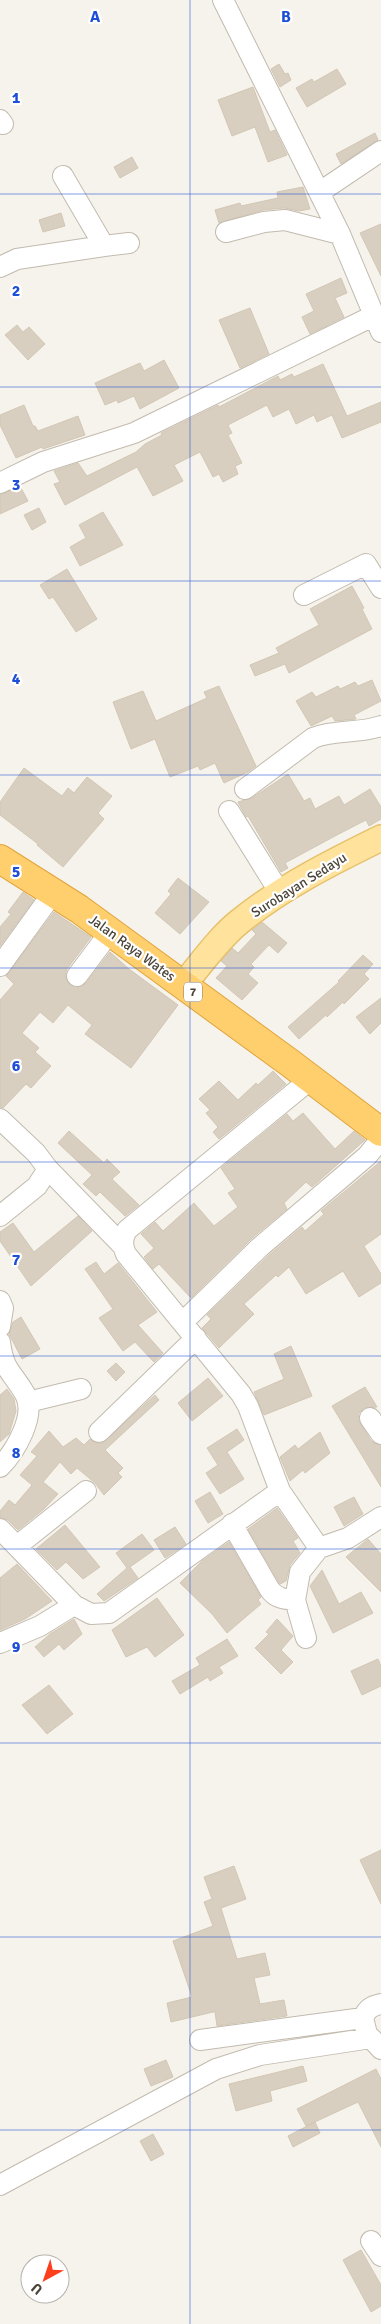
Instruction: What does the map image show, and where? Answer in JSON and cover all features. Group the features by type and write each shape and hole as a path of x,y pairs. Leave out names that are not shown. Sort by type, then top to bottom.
{"highway":[{"name":"Jalan Raya Wates","path":"0,859 54,893 110,932 381,1132"}],"main road":[{"name":"Surobayan Sedayu","path":"183,985 238,923 280,893 326,866 381,838"}],"street":[{"path":"0,483 43,462 134,433 378,324 320,192 223,0"},
{"path":"320,192 381,151"},
{"path":"63,176 104,246"},
{"path":"226,232 264,222 285,220 340,234"},
{"path":"0,267 17,259 128,243"},
{"path":"304,595 366,564 381,588"},
{"path":"245,789 313,738 325,734 373,729 381,726"},
{"path":"229,811 280,893"},
{"path":"0,966 54,893"},
{"path":"77,976 110,932"},
{"path":"311,1079 127,1230 123,1237 123,1246 126,1254 232,1381 248,1406 280,1491 319,1548"},
{"path":"0,1119 36,1153 48,1169 123,1246"},
{"path":"183,1322 260,1247 367,1156 381,1139"},
{"path":"0,1216 37,1186 48,1169"},
{"path":"0,1301 3,1308 0,1327"},
{"path":"100,1432 196,1338"},
{"path":"0,1342 6,1368 25,1394 28,1402 28,1416 19,1438 7,1460 0,1467"},
{"path":"28,1402 81,1389"},
{"path":"86,1491 7,1542 74,1605 91,1614 109,1613 280,1491"},
{"path":"306,1638 295,1600 300,1572 319,1548 348,1538 381,1517"},
{"path":"232,1524 270,1590 275,1596 295,1600"},
{"path":"1,1646 40,1626 74,1605"},
{"path":"200,2040 362,2018 372,2006 381,2004"},
{"path":"0,2185 216,2069 260,2055 376,2044 364,2027 362,2018"}],"building":[{"path":"279,64 285,74 288,73 291,80 280,87 271,69"},
{"path":"337,69 346,84 307,107 296,88 312,79 314,82"},
{"path":"253,87 270,132 275,130 287,155 268,162 255,127 232,136 218,100"},
{"path":"375,133 378,140 341,164 336,154"},
{"path":"132,157 138,168 120,178 114,167"},
{"path":"303,187 310,209 299,211 284,208 263,210 219,223 215,210 240,203 241,206 278,198 277,192"},
{"path":"61,213 65,226 43,232 39,220"},
{"path":"381,224 381,276 360,233"},
{"path":"341,278 347,293 335,298 344,317 310,334 302,317 314,311 306,294"},
{"path":"250,308 269,354 240,368 219,320"},
{"path":"17,325 23,332 29,327 45,344 28,360 5,335"},
{"path":"164,360 179,388 140,409 134,396 118,403 117,400 105,405 95,383 140,363 144,371"},
{"path":"323,364 347,416 381,402 381,422 342,438 332,415 317,422 314,415 296,424 289,409 273,417 267,405 228,425 232,433 228,435 242,463 235,466 238,474 223,482 219,474 213,477 200,452 174,465 183,481 153,496 137,467 65,505 54,484 60,482 54,471 78,463 87,476 136,452 145,444 162,435 161,433 218,405 219,407 278,376 280,380 292,374 294,377"},
{"path":"24,405 33,426 38,431 78,416 85,435 43,449 42,447 16,458 0,425 0,415"},
{"path":"20,486 28,501 0,514 0,495"},
{"path":"39,508 46,522 32,530 24,515"},
{"path":"103,512 123,545 80,566 70,547 86,538 79,525"},
{"path":"67,569 97,619 76,632 53,597 49,599 40,585"},
{"path":"352,586 364,608 362,609 372,629 289,673 285,664 255,676 250,665 279,653 276,648 319,625 310,609"},
{"path":"372,680 381,701 354,715 356,719 335,721 332,716 311,726 296,701 312,692 316,697 338,686 340,689 355,682 358,686"},
{"path":"219,686 256,766 248,772 224,783 215,763 200,770 198,766 170,777 155,739 131,749 113,702 143,691 156,721 207,698 204,692"},
{"path":"24,768 62,796 68,788 74,793 87,777 112,796 98,813 104,819 63,867 38,844 0,815 0,802"},
{"path":"288,774 304,801 310,798 315,809 339,796 344,805 370,789 381,807 381,819 369,826 366,820 335,836 285,863 288,868 281,872 238,802 252,798"},
{"path":"178,878 209,902 180,934 155,913 171,894 168,891"},
{"path":"23,892 34,900 0,946 0,927 11,914 8,912"},
{"path":"54,912 91,937 67,969 65,975 70,985 76,988 86,983 110,952 129,969 178,1005 131,1068 85,1034 92,1025 68,1005 53,1023 40,1012 22,1033 39,1048 35,1052 51,1066 31,1088 26,1084 3,1108 0,1107 0,1000 14,984 6,976"},
{"path":"262,922 287,943 278,953 269,945 251,964 254,967 248,974 258,983 242,1000 216,978 227,966 221,961 232,948 238,953 256,934 252,930"},
{"path":"363,955 373,964 364,974 369,979 344,1004 343,1002 327,1017 326,1015 299,1039 288,1027 339,982"},
{"path":"381,998 381,1023 370,1034 356,1017"},
{"path":"273,1071 286,1084 219,1139 213,1132 218,1127 206,1113 210,1110 199,1099 219,1081 238,1100 256,1083 258,1085"},
{"path":"303,1113 335,1149 354,1131 365,1140 312,1187 306,1182 284,1203 287,1209 252,1238 191,1298 159,1264 153,1269 144,1257 154,1248 141,1234 155,1222 163,1231 194,1203 214,1226 238,1207 228,1193 235,1189 221,1168 287,1114 293,1121"},
{"path":"69,1131 104,1163 107,1159 120,1172 112,1179 139,1205 125,1216 100,1192 96,1196 83,1184 92,1175 58,1143"},
{"path":"381,1161 381,1234 364,1246 381,1274 381,1283 359,1297 343,1271 306,1294 289,1267 278,1277 276,1275 244,1304 254,1314 219,1348 202,1328 211,1319 207,1315 268,1256 302,1227 305,1231 324,1214 321,1211"},
{"path":"78,1216 92,1231 31,1286 0,1241 0,1232 13,1223 34,1252"},
{"path":"96,1262 104,1274 118,1263 157,1312 138,1325 163,1353 154,1362 135,1342 123,1351 99,1318 113,1309 85,1269"},
{"path":"21,1317 40,1349 22,1359 9,1334 13,1322"},
{"path":"291,1346 312,1396 264,1415 254,1392 284,1379 274,1354"},
{"path":"116,1363 125,1372 116,1381 107,1371"},
{"path":"208,1378 223,1396 192,1421 178,1403"},
{"path":"365,1387 377,1407 364,1408 359,1413 358,1419 371,1441 381,1446 381,1487 332,1406"},
{"path":"7,1389 14,1399 16,1411 9,1434 0,1442 0,1395"},
{"path":"155,1395 159,1400 105,1450 123,1468 118,1473 122,1477 104,1495 95,1483 77,1468 71,1474 60,1462 43,1482 58,1494 44,1509 18,1530 8,1520 0,1517 0,1511 9,1500 15,1505 32,1485 20,1475 37,1456 31,1452 49,1431 63,1447 76,1438 84,1445 90,1439 95,1443 102,1443"},
{"path":"237,1429 244,1440 227,1452 244,1479 220,1494 206,1473 218,1465 207,1448"},
{"path":"320,1432 330,1453 305,1473 303,1470 290,1481 280,1457 295,1445 298,1449"},
{"path":"210,1492 223,1514 208,1523 195,1501"},
{"path":"354,1497 363,1514 344,1526 334,1507"},
{"path":"277,1508 298,1538 293,1541 300,1553 290,1565 286,1581 280,1584 248,1529"},
{"path":"65,1525 100,1567 83,1579 66,1562 57,1570 36,1549"},
{"path":"175,1527 186,1544 165,1558 154,1540"},
{"path":"142,1534 154,1550 130,1567 138,1578 104,1601 97,1594 127,1568 116,1553"},
{"path":"368,1539 381,1554 381,1592 346,1557"},
{"path":"229,1542 261,1597 258,1600 261,1604 227,1633 212,1614 180,1583 202,1561"},
{"path":"17,1564 52,1601 25,1619 0,1630 0,1578"},
{"path":"322,1570 339,1604 361,1592 373,1613 333,1633 310,1586"},
{"path":"157,1598 184,1635 155,1657 147,1647 126,1657 112,1630"},
{"path":"74,1619 82,1634 64,1650 59,1644 44,1657 35,1647 50,1634"},
{"path":"277,1619 293,1636 281,1650 293,1662 281,1674 255,1648 269,1634 266,1632"},
{"path":"227,1639 238,1656 219,1667 223,1673 210,1681 208,1677 180,1694 172,1681 200,1665 196,1658"},
{"path":"378,1659 381,1666 381,1686 362,1695 351,1671"},
{"path":"49,1685 73,1714 47,1734 22,1705"},
{"path":"381,1850 381,1904 360,1860"},
{"path":"234,1866 246,1899 221,1908 237,1959 265,1953 270,1975 254,1978 260,2004 284,2000 287,2016 217,2026 215,2012 213,2012 171,2022 167,2003 192,1997 173,1941 213,1926 204,1902 212,1899 204,1877"},
{"path":"166,2060 173,2077 151,2086 144,2069"},
{"path":"303,2066 307,2081 270,2091 272,2101 236,2111 229,2084"},
{"path":"376,2069 381,2079 381,2147 358,2102 306,2126 297,2109"},
{"path":"315,2122 320,2133 293,2147 288,2136"},
{"path":"153,2134 164,2154 151,2161 140,2141"},
{"path":"361,2250 381,2285 381,2306 371,2312 343,2260"}]}
